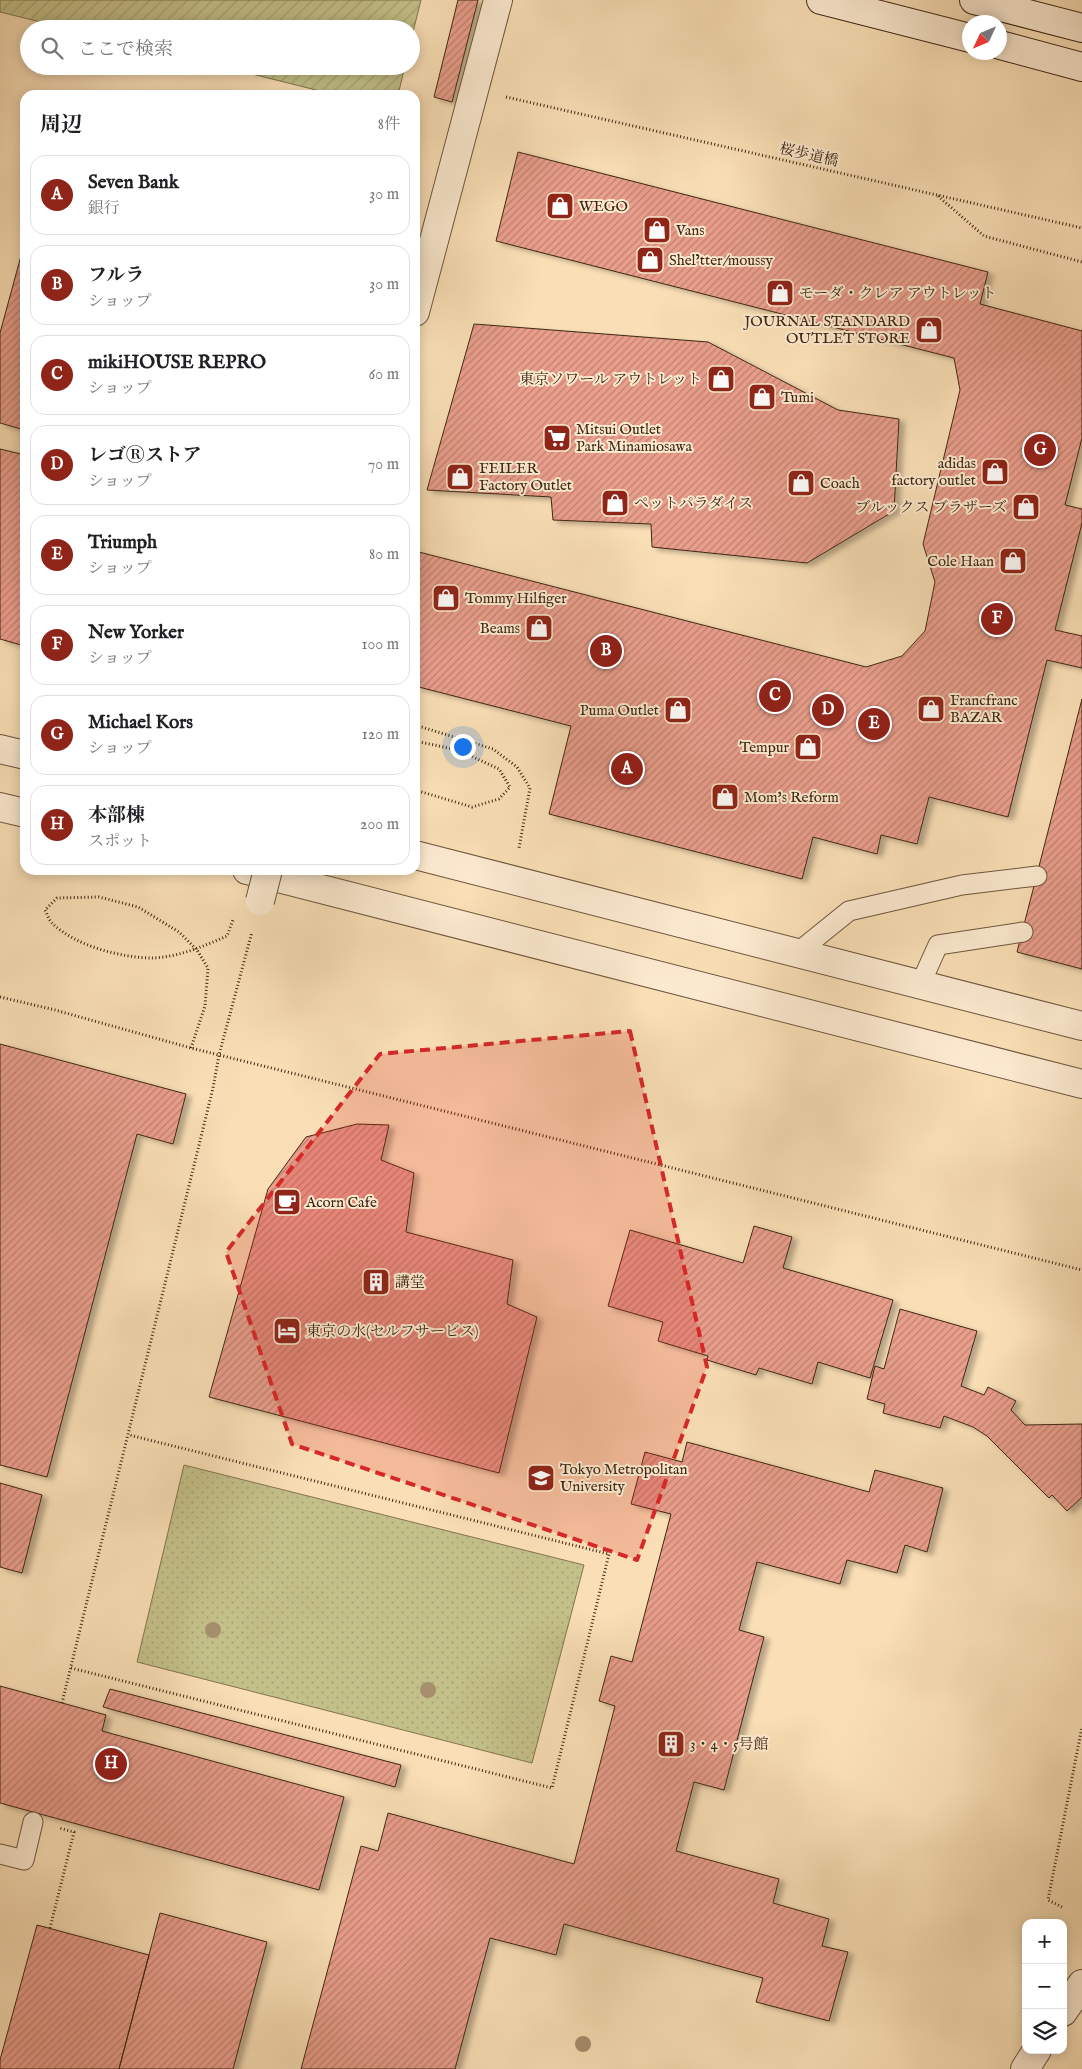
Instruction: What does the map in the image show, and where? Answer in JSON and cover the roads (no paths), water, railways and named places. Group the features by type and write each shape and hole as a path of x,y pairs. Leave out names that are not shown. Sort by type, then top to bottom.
{"street":[{"path":"420,293 498,0"},
{"path":"821,0 962,36"},
{"path":"974,0 1082,28"},
{"path":"1007,48 1082,66"},
{"path":"0,749 20,754"},
{"path":"0,807 20,812"},
{"path":"420,856 1082,1026"},
{"path":"267,875 1082,1084"},
{"path":"260,900 267,875"},
{"path":"1065,2009 1082,1984"},
{"path":"1025,2069 1035,2054"}],"lane":[{"path":"797,953 849,911 962,886 1037,876"},
{"path":"920,985 938,945 1023,932"},
{"path":"0,1854 24,1860 34,1822"}],"place":[{"name":"WEGO","path":"560,206"},
{"name":"Vans","path":"657,230"},
{"name":"Shel’tter/moussy","path":"650,260"},
{"name":"モーダ・クレア アウトレット","path":"780,293"},
{"name":"JOURNAL STANDARD OUTLET STORE","path":"929,330"},
{"name":"東京ソワール アウトレット","path":"721,379"},
{"name":"Tumi","path":"762,397"},
{"name":"Mitsui Outlet Park Minamiosawa","path":"557,438"},
{"name":"Michael Kors","path":"1040,450"},
{"name":"adidas factory outlet","path":"995,472"},
{"name":"FEILER Factory Outlet","path":"460,477"},
{"name":"Coach","path":"801,483"},
{"name":"ペットパラダイス","path":"615,503"},
{"name":"ブルックス ブラザーズ","path":"1026,507"},
{"name":"Cole Haan","path":"1013,561"},
{"name":"Tommy Hilfiger","path":"446,598"},
{"name":"New Yorker","path":"997,619"},
{"name":"Beams","path":"539,628"},
{"name":"フルラ","path":"606,651"},
{"name":"mikiHOUSE REPRO","path":"775,696"},
{"name":"Francfranc BAZAR","path":"931,709"},
{"name":"Puma Outlet","path":"678,710"},
{"name":"レゴⓇストア","path":"828,710"},
{"name":"Triumph","path":"874,724"},
{"name":"Tempur","path":"808,747"},
{"name":"Seven Bank","path":"627,769"},
{"name":"Mom's Reform","path":"725,797"},
{"name":"Acorn Cafe","path":"287,1202"},
{"name":"講堂","path":"376,1282"},
{"name":"東京の水(セルフサービス)","path":"287,1331"},
{"name":"Tokyo Metropolitan University","path":"541,1478"},
{"name":"3・4・5号館","path":"671,1744"},
{"name":"本部棟","path":"111,1764"}]}
